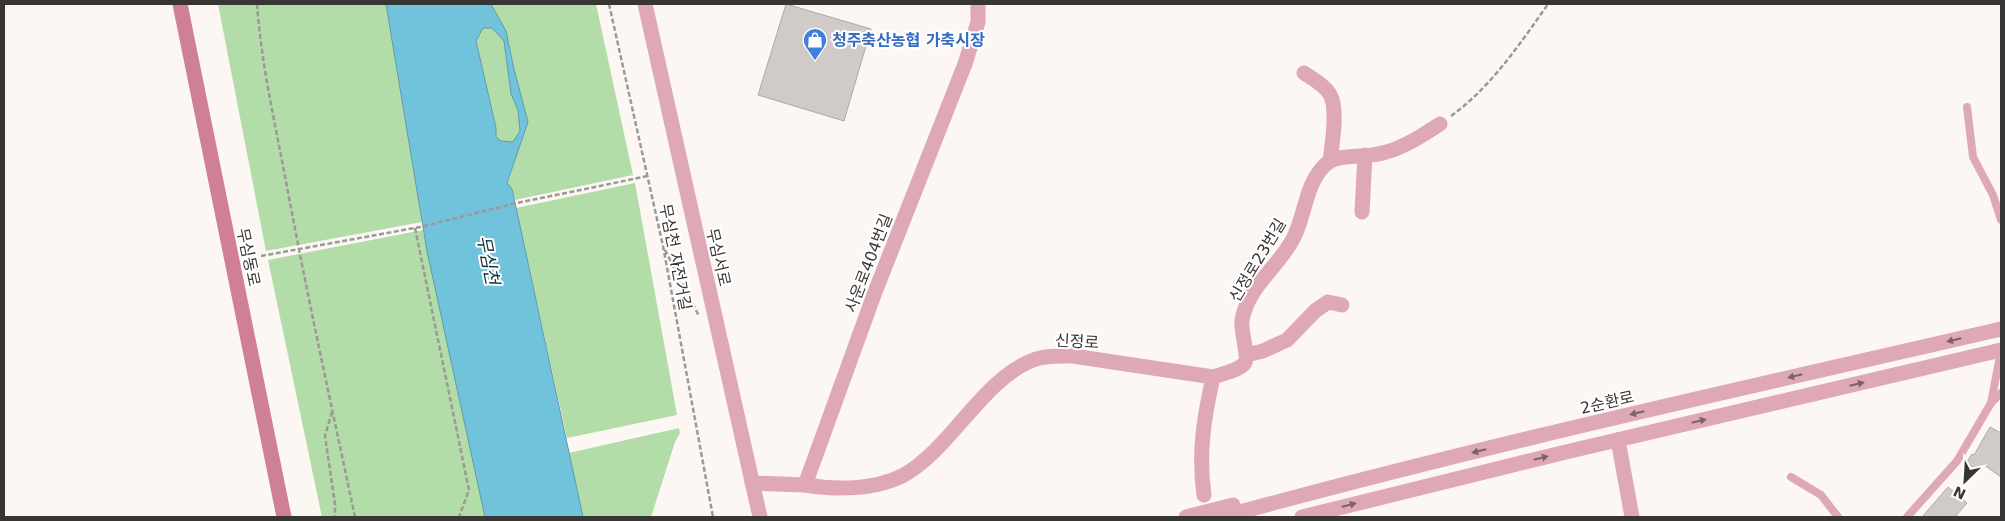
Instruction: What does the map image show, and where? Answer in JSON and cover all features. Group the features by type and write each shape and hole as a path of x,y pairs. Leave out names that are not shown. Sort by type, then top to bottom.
{"main road":[{"name":"무심동로","path":"180,4 283,517"}],"street":[{"name":"무심서로","path":"645,4 760,517"},
{"name":"사운로404번길","path":"805,485 875,292 966,64 978,22 977,4"},
{"path":"1304,73 1330,94 1333,108 1334,132 1330,161 1379,154 1405,145 1440,124"},
{"path":"1362,212 1365,156"},
{"name":"신정로23번길","path":"1246,355 1242,336 1242,320 1249,301 1262,279 1292,241 1316,177 1323,166 1330,161"},
{"path":"1204,495 1200,452 1213,377 1245,364 1246,355 1263,351 1287,340 1315,311 1328,302 1342,305"},
{"name":"2순환로","path":"1222,517 1560,431 2001,328"},
{"name":"신정로","path":"805,485 822,488 856,487 882,483 902,476 926,459 1001,380 1020,366 1037,359 1053,356 1073,356 1213,377"},
{"path":"1302,517 1618,440 2000,356"},
{"path":"1618,440 1632,517"},
{"path":"1186,517 1308,483 1354,482"},
{"path":"752,483 805,485"}],"lane":[{"path":"1967,107 1973,157 1993,195 2001,220"},
{"path":"1991,403 2000,356"},
{"path":"1907,517 1957,461 1991,403 2001,393"},
{"path":"1791,477 1821,495 1838,517"}],"path":[{"path":"257,4 258,23 298,249 355,517"},
{"name":"무심천 자전거길","path":"609,4 663,246 713,517"},
{"path":"1440,124 1469,103 1491,79 1522,42 1548,4"},
{"path":"261,256 420,227 517,203 648,176"},
{"path":"415,228 469,490 459,517"},
{"path":"663,246 700,317"},
{"path":"333,410 325,436 335,504 335,517"}],"green space":[{"path":"218,4 386,4 422,222 266,251"},
{"path":"491,4 596,4 633,175 515,200 512,189 507,183 528,122 509,43"},
{"path":"483,28 492,28 504,41 511,94 518,110 520,131 514,142 501,141 496,137 496,128 476,41"},
{"path":"635,183 677,415 567,438 516,208"},
{"path":"423,230 485,517 322,517 268,260"},
{"path":"679,428 680,433 675,442 651,517 583,517 569,453"}],"water":[{"name":"무심천","path":"386,4 491,4 506,31 528,122 507,183 512,189 583,517 485,517 427,251","holes":["483,28 492,28 504,41 511,94 518,110 520,131 513,142 501,141 496,137 496,128 476,41"]}],"building":[{"path":"786,4 871,29 844,121 758,95"},
{"path":"1990,427 2001,433 2001,477 1984,465 1980,471 1966,463 1972,454 1974,455"},
{"path":"1948,487 1967,503 1955,517 1922,517"}],"place":[{"name":"청주축산농협 가축시장","path":"815,61"}]}
